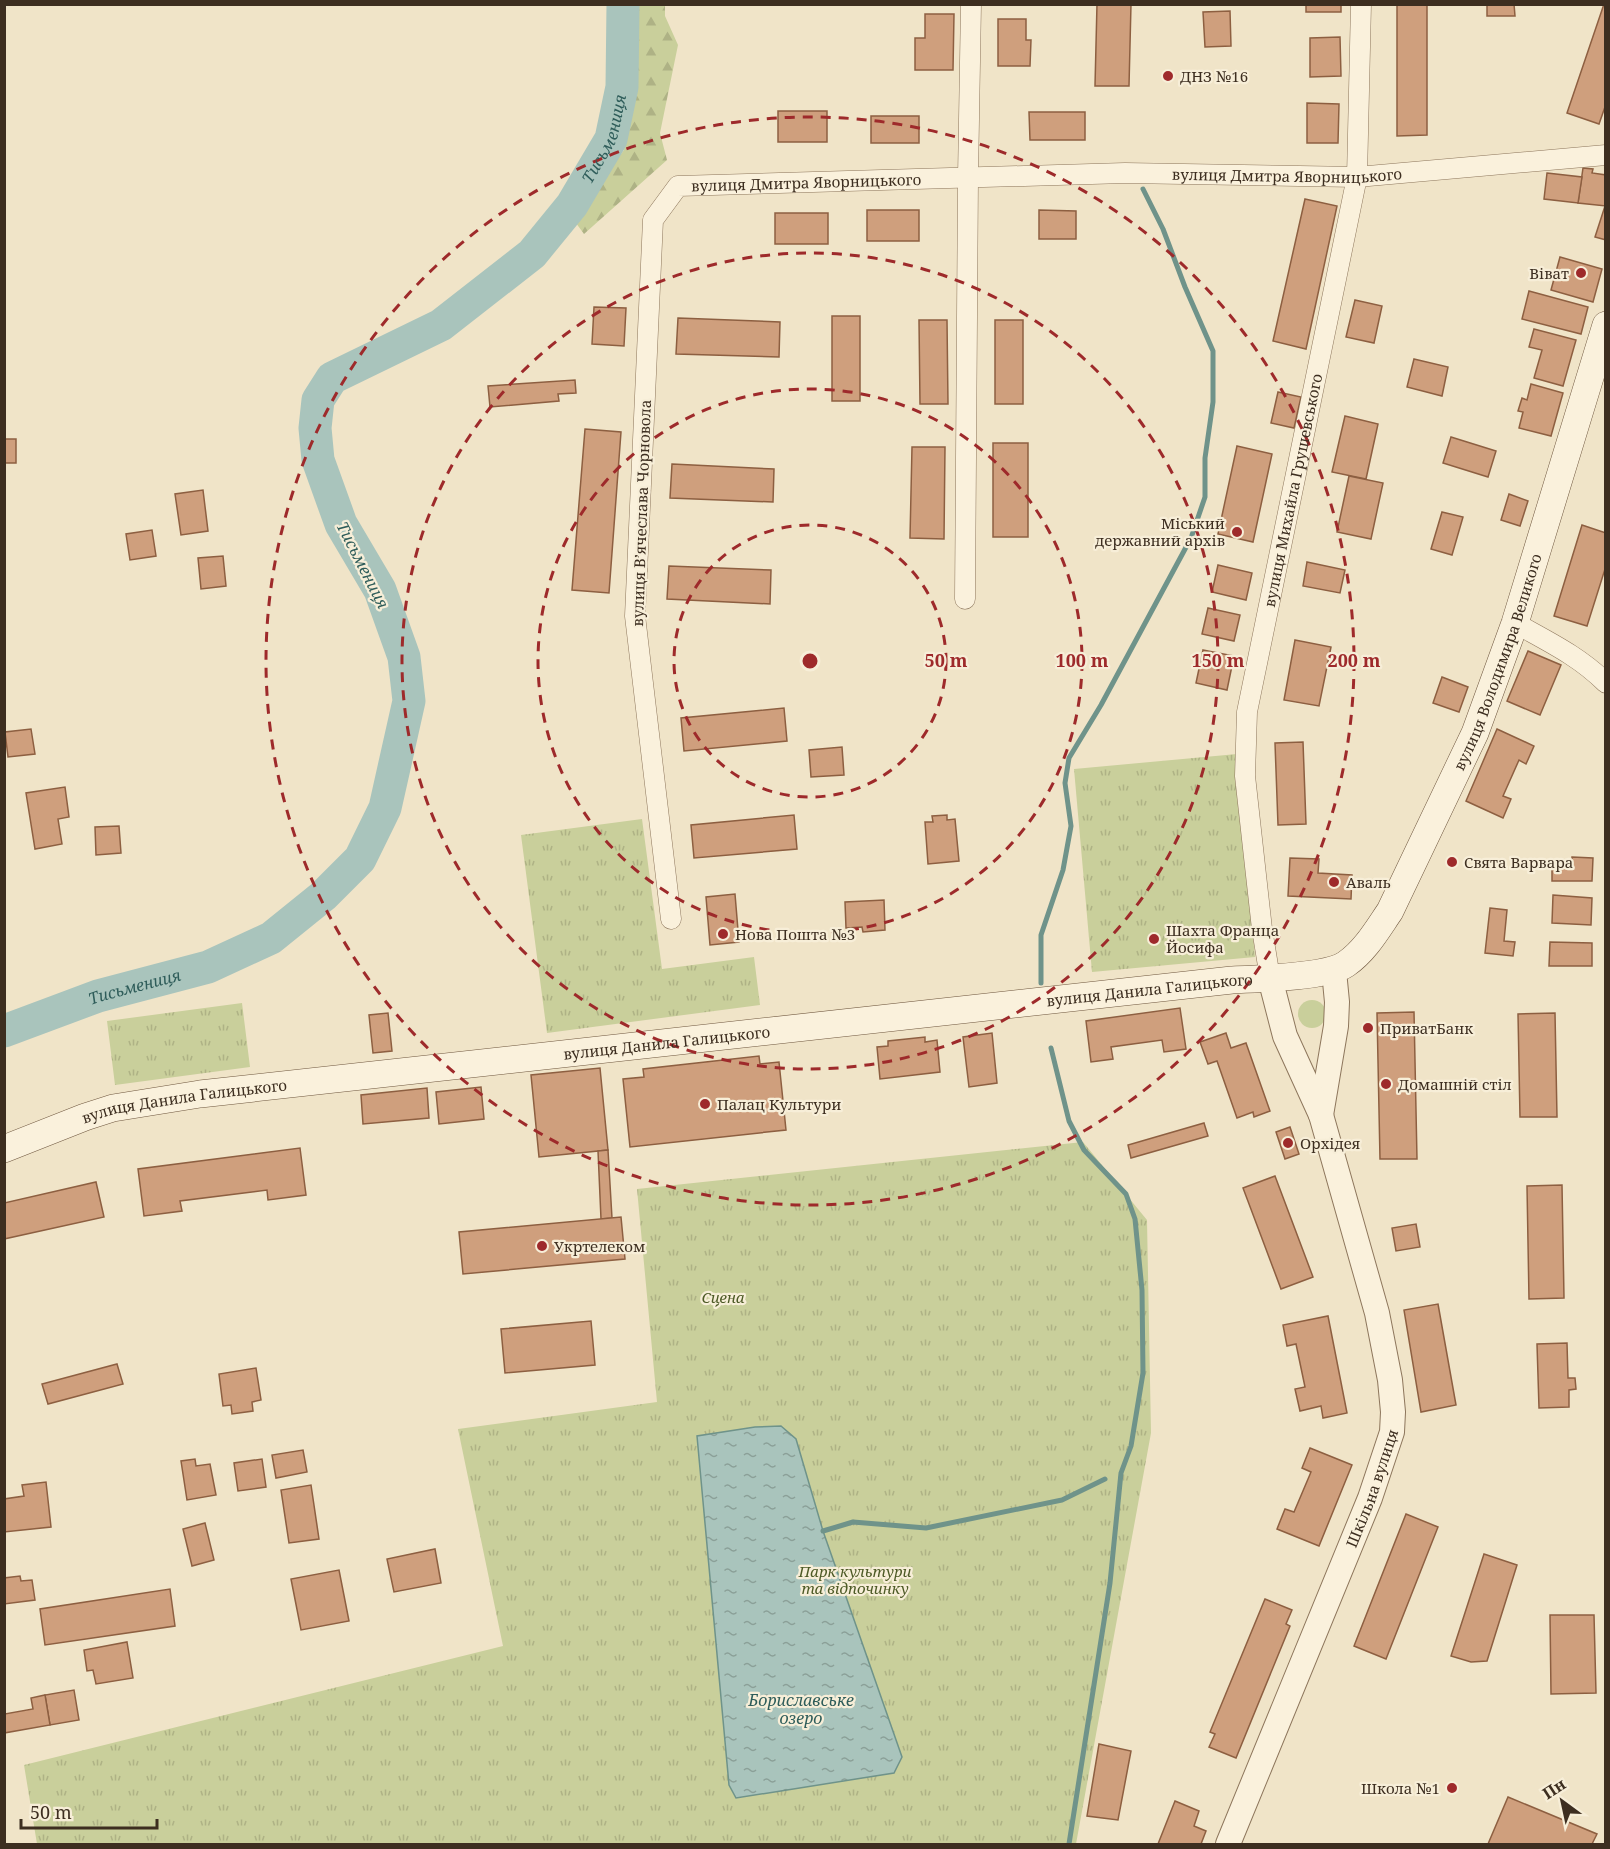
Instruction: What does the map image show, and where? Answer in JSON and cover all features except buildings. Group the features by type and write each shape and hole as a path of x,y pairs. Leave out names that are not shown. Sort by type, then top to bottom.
{"main road":[{"name":"вулиця Володимира Великого","path":"1334,970 1360,953 1390,911 1475,733 1515,623 1605,325"},
{"name":"вулиця Данила Галицького","path":"4,1149 113,1108 200,1094 1334,970"}],"street":[{"path":"965,599 971,4"},
{"name":"вулиця Михайла Грушевського","path":"1270,978 1262,929 1245,777 1247,712 1357,177 1361,4"},
{"name":"вулиця Дмитра Яворницького","path":"678,186 1125,173 1357,177 1605,155"},
{"name":"вулиця Вʼячеслава Чорновола","path":"671,919 635,616 653,220 678,186"},
{"path":"1515,623 1574,656 1592,669 1605,683"},
{"name":"Шкільна вулиця","path":"1322,1115 1336,1026 1337,1002 1334,970"},
{"name":"Шкільна вулиця","path":"1228,1845 1370,1498 1392,1432 1393,1412 1377,1313 1322,1115 1285,1036 1270,978"}],"green space":[{"path":"637,5 665,5 665,16 678,45 660,133 667,160 584,234 573,219 624,150 636,89"},
{"path":"1237,754 1255,957 1092,972 1074,769"},
{"path":"642,819 662,969 754,957 760,1005 547,1033 521,835"},
{"path":"1312,1000 1322,1004 1326,1014 1322,1024 1312,1028 1302,1024 1298,1014 1302,1004"},
{"path":"242,1003 250,1067 115,1085 107,1021"},
{"name":"Парк культури та відпочинку","path":"1083,1142 1147,1220 1151,1433 1076,1844 37,1844 24,1765 503,1646 458,1429 657,1402 637,1189"}],"water":[{"name":"Бориславське озеро","path":"781,1426 796,1439 823,1531 902,1757 894,1773 736,1798 729,1785 697,1436 755,1427"}],"waterway":[{"name":"Тисьмениця","path":"4,1031 98,996 208,967 271,938 323,896 360,859 385,808 409,701 404,657 380,590 341,524 318,460 315,428 318,400 332,378 441,325 532,254 572,205 611,139 622,87 623,4"},
{"path":"1041,983 1041,935 1063,870 1071,826 1065,783 1069,758 1101,705 1191,538 1205,497 1205,458 1213,402 1213,351 1163,229 1143,189"},
{"path":"1051,1048 1069,1121 1084,1150 1126,1194 1135,1219 1142,1290 1143,1373 1131,1446 1121,1473 1110,1583 1069,1844"},
{"path":"823,1531 853,1522 926,1528 1062,1500 1105,1479"}],"place":[{"name":"ДНЗ №16","path":"1168,76"},
{"name":"Віват","path":"1581,273"},
{"name":"Міський державний архів","path":"1237,532"},
{"name":"Свята Варвара","path":"1452,862"},
{"name":"Аваль","path":"1334,882"},
{"name":"Нова Пошта №3","path":"723,934"},
{"name":"Шахта Франца Йосифа","path":"1154,939"},
{"name":"ПриватБанк","path":"1368,1028"},
{"name":"Домашній стіл","path":"1386,1084"},
{"name":"Палац Культури","path":"705,1104"},
{"name":"Орхідея","path":"1288,1143"},
{"name":"Укртелеком","path":"542,1246"},
{"name":"Школа №1","path":"1452,1788"}],"park label":[{"name":"Сцена","path":"723,1297"}]}
